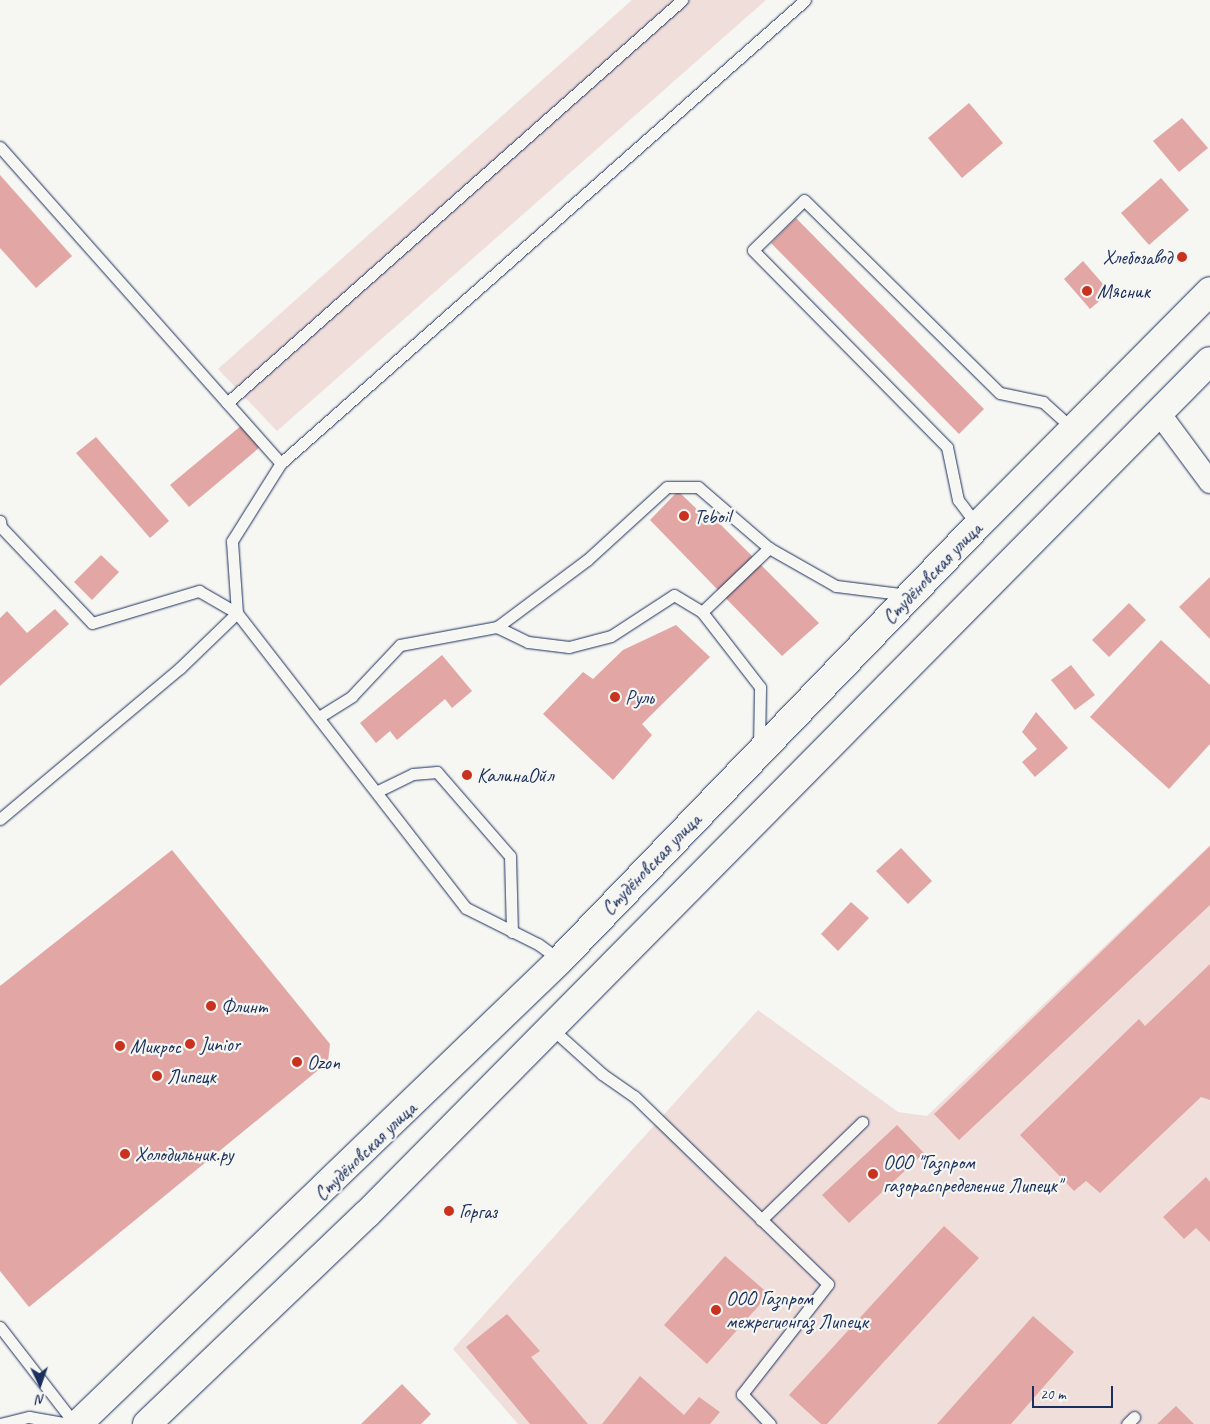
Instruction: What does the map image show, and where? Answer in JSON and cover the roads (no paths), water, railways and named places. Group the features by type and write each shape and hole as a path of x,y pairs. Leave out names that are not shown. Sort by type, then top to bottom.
{"main road":[{"name":"Студёновская улица","path":"76,1424 560,960 758,752 912,596 977,526 1210,291"},
{"name":"Студёновская улица","path":"149,1423 367,1214 550,1026 1210,361"}],"street":[{"path":"1159,413 1210,482"}],"lane":[{"path":"227,402 682,0"},
{"path":"0,819 180,668 237,613 232,541 281,463 805,0"},
{"path":"0,147 281,463"},
{"path":"977,526 958,500 947,447 753,250 804,200 1000,393 1043,402 1073,429"},
{"path":"319,717 352,696 400,645 497,627 587,560 667,486 698,487 769,548 836,586 912,596"},
{"path":"0,520 1,527 92,623 199,591 237,613 378,791 466,908 560,960"},
{"path":"702,612 769,548"},
{"path":"497,627 528,642 569,647 610,636 674,595 702,612 760,687 758,752"},
{"path":"378,791 413,774 438,772 510,856 512,932"},
{"path":"550,1026 602,1074 634,1096 828,1284 742,1394 770,1424"},
{"path":"761,1220 862,1122"},
{"path":"0,1327 76,1424"},
{"path":"0,1424 29,1417 68,1424"}],"place":[{"name":"Хлебозавод","path":"1182,257"},
{"name":"Мясник","path":"1087,291"},
{"name":"Teboil","path":"684,516"},
{"name":"Руль","path":"615,697"},
{"name":"КалинаОйл","path":"467,775"},
{"name":"Флинт","path":"211,1006"},
{"name":"Junior","path":"190,1044"},
{"name":"Микрос","path":"120,1046"},
{"name":"Ozon","path":"297,1062"},
{"name":"Липецк","path":"157,1076"},
{"name":"Холодильник.ру","path":"125,1154"},
{"name":"ООО \"Газпром газораспределение Липецк\"","path":"873,1174"},
{"name":"Горгаз","path":"449,1211"},
{"name":"ООО Газпром межрегионгаз Липецк","path":"716,1310"}]}
